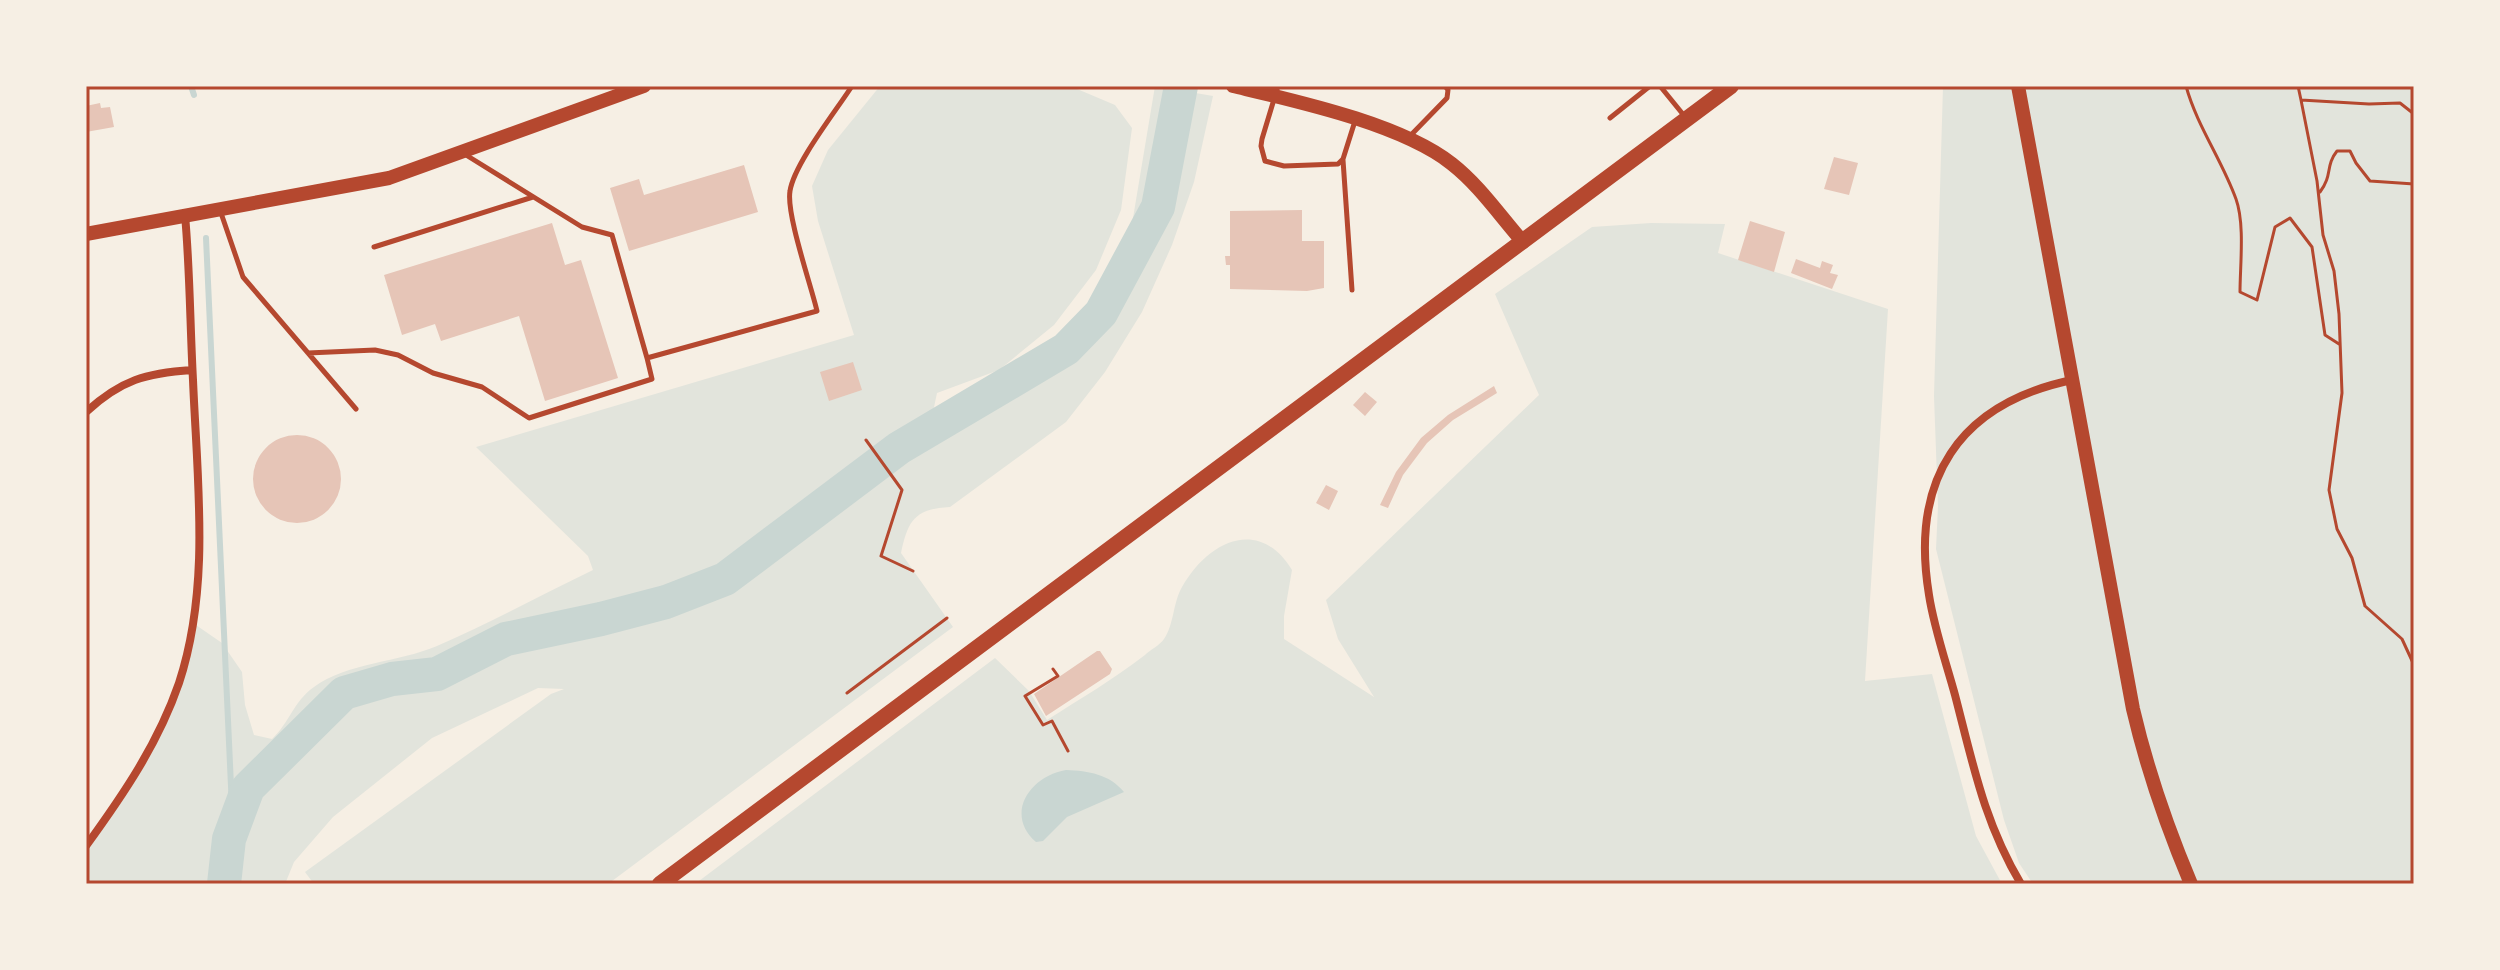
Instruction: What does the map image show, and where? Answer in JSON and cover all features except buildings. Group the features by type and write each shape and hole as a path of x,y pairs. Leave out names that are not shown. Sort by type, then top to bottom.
{"main road":[{"path":"660,884 1731,86"}],"street":[{"path":"86,234 368,184 464,153 644,86"},
{"path":"1233,86 1277,91 1433,150 1456,167 1523,242"},
{"path":"2018,86 2141,744 2169,833 2191,884"},
{"path":"86,846 138,771 156,739 171,705 188,649 199,547 185,215"},
{"path":"86,412 107,394 131,380 160,372 192,370"},
{"path":"2021,884 1993,832 1980,798 1929,597 1924,551 1925,523 1936,480 1966,432 2015,397 2072,380"}],"lane":[{"path":"647,358 817,311 789,193 798,167 852,86"},
{"path":"1408,138 1447,98 1445,86"},
{"path":"1610,118 1650,86"},
{"path":"1660,86 1686,119"},
{"path":"1277,91 1261,146 1265,161 1284,166 1334,166 1343,159"},
{"path":"1352,290 1343,159 1355,120"},
{"path":"308,353 375,350 398,355 433,373 482,387 529,418 652,379 612,235 582,227 464,153"},
{"path":"374,247 534,197"},
{"path":"220,208 243,277 356,409"}],"path":[{"path":"2186,86 2192,108 2238,203 2240,292 2257,300 2275,227 2290,218 2312,247 2325,335 2339,344"},
{"path":"2298,86 2319,195 2323,235 2334,271 2339,314 2342,393 2329,490 2337,529 2352,558 2365,606 2402,639 2414,665"},
{"path":"2301,100 2400,103 2414,114"},
{"path":"2319,195 2328,182 2330,159 2337,151 2350,151 2370,181 2414,184"},
{"path":"866,440 902,490 881,556 913,571"},
{"path":"847,693 947,618"},
{"path":"1053,669 1058,676 1025,696 1043,725 1052,721 1068,751"}],"shaded area":[{"path":"880,86 1070,86 1115,105 1132,128 1121,210 1096,270 1054,325 999,370 937,393 933,412 1033,371 1096,317 1128,248 1155,86 1213,96 1194,182 1172,245 1142,312 1105,372 1066,422 950,507 921,514 910,525 901,553 953,627 608,884 314,884 305,872 551,694 564,689 538,688 432,738 333,817 294,862 285,884 86,884 86,846 116,804 171,705 193,623 222,643 242,672 245,705 254,735 272,739 301,699 327,679 437,646 593,570 588,556 476,447 854,335 818,221 812,186 828,150"},
{"path":"1943,86 2414,86 2414,884 2033,884 2019,863 2004,820 1936,549 1938,506 1934,396"},
{"path":"1651,223 1725,224 1718,253 1888,309 1865,681 1932,674 1976,836 2002,884 695,884 995,658 1029,691 1047,720 1084,697 1162,641 1170,627 1179,593 1193,571 1206,557 1234,541 1265,543 1279,553 1292,570 1284,616 1284,639 1374,697 1338,639 1326,600 1539,395 1495,294 1592,227"},
{"path":"1066,770 1098,775 1112,781 1124,792 1067,817 1043,841 1036,842 1022,820 1026,798 1042,780"}],"waterway":[{"path":"191,86 194,95"},
{"path":"224,884 229,839 248,788 344,693 392,679 437,674 506,639 666,602 725,579 899,448 1066,349 1101,313 1158,207 1181,86"},
{"path":"206,238 233,830"}]}
